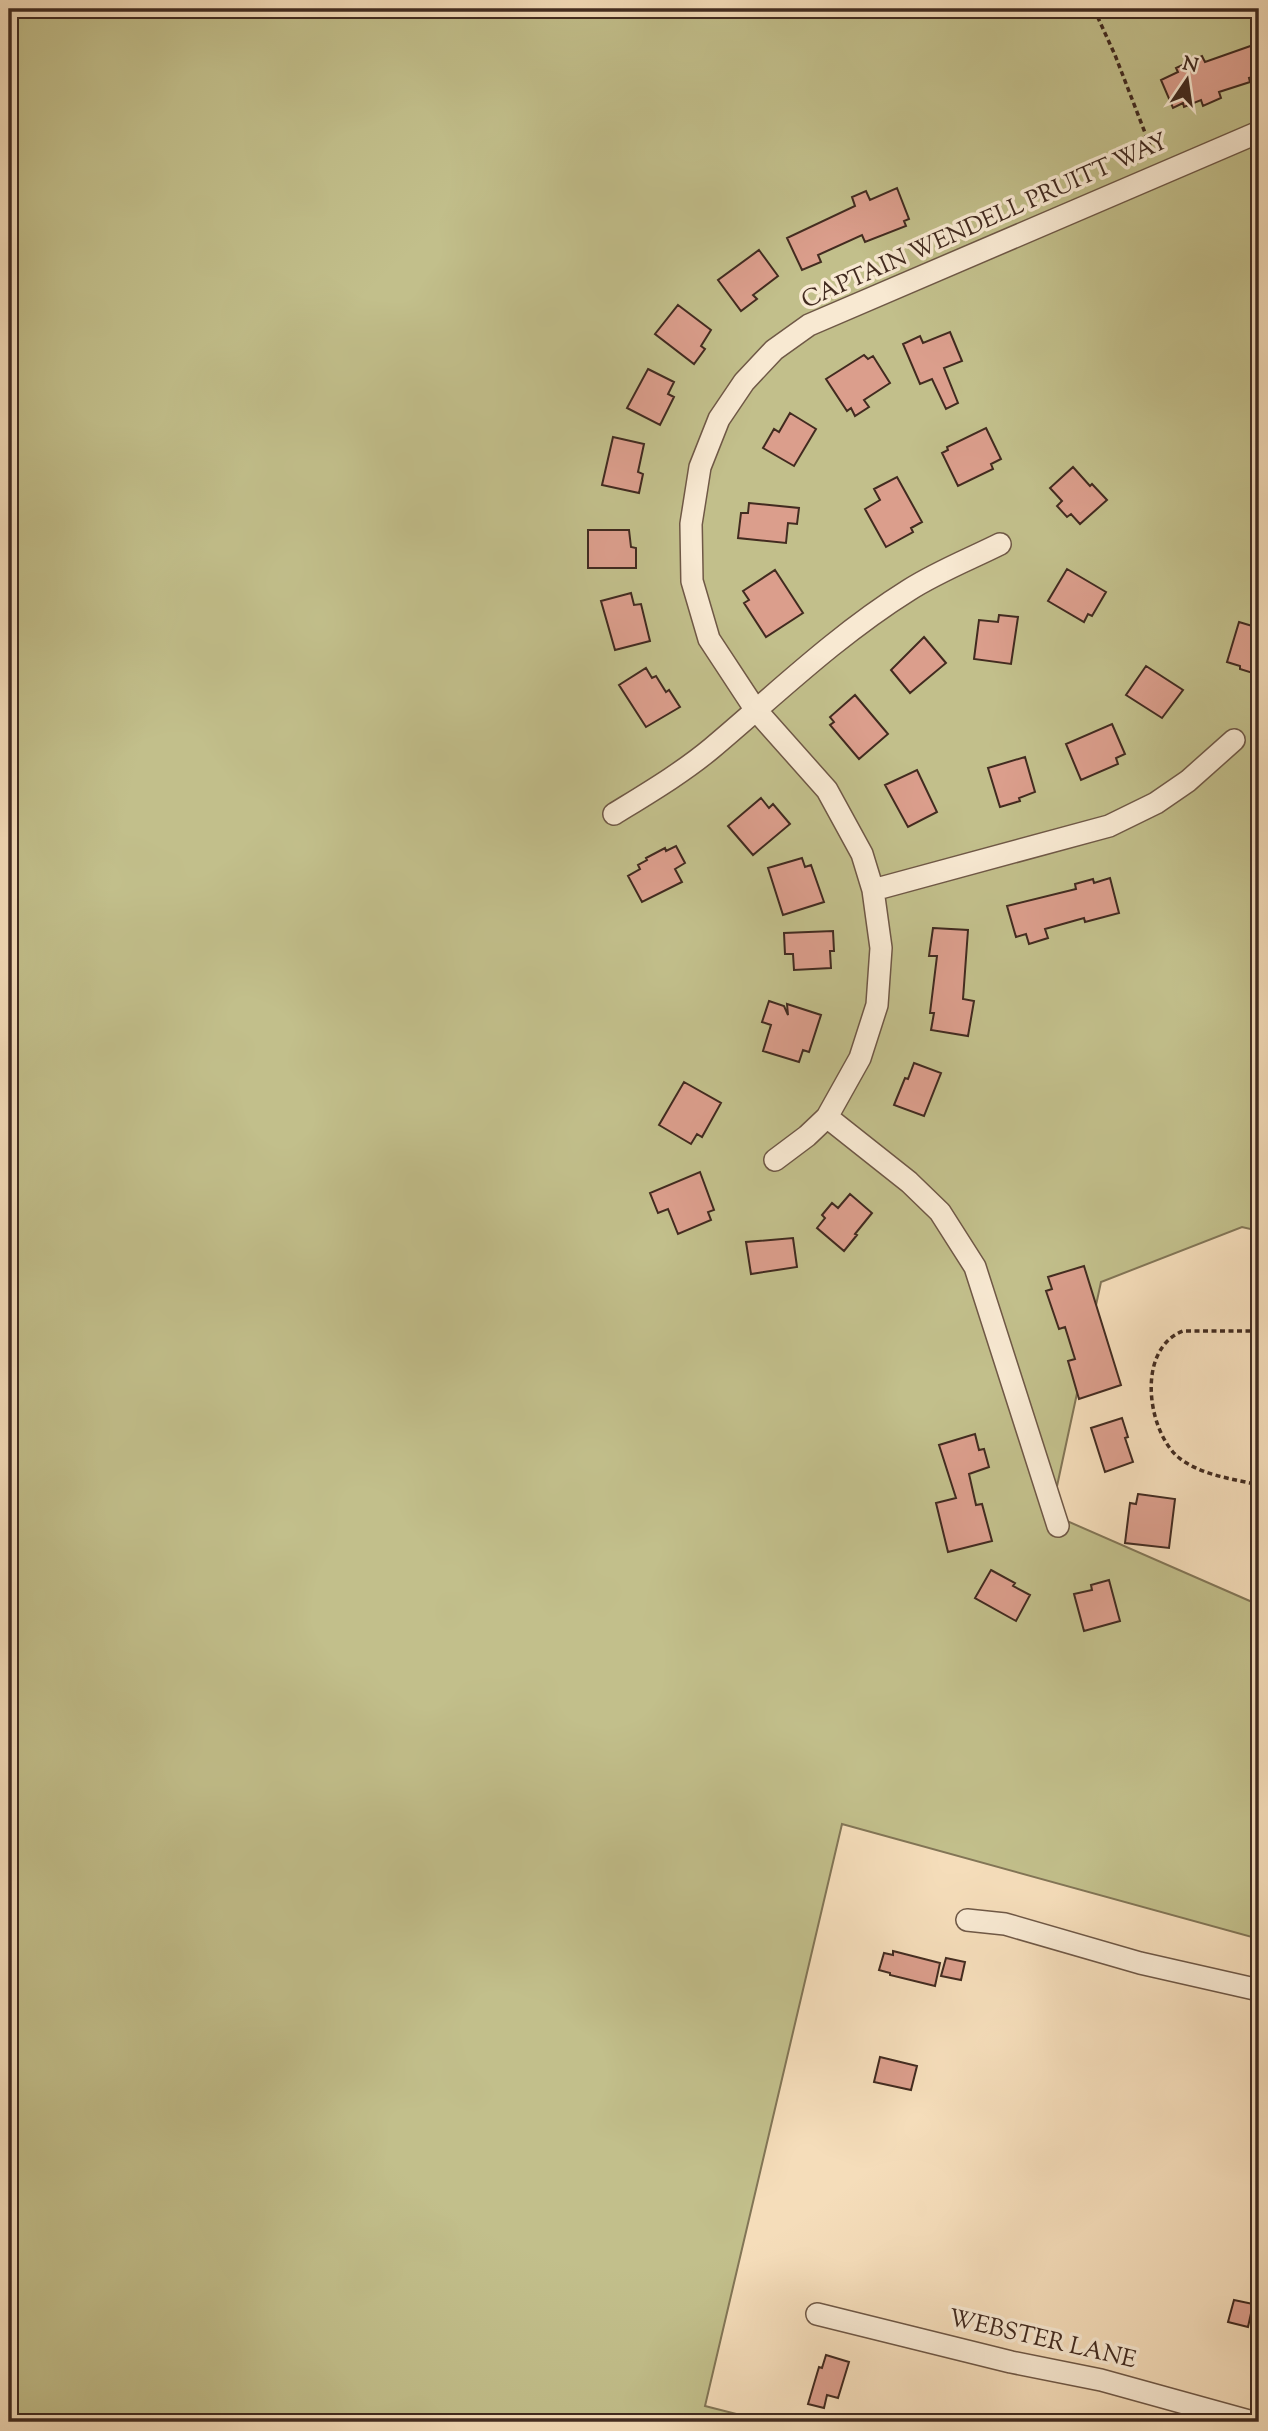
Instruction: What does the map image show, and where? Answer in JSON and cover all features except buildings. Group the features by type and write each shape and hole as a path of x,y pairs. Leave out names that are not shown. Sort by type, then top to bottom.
{"street":[{"name":"CAPTAIN WENDELL PRUITT WAY","path":"775,1160 827,1117 860,1058 877,1005 881,947 873,890 862,854 827,790 755,709 709,639 692,581 691,524 700,467 719,419 744,382 774,350 809,325 1259,132"},
{"path":"614,814 667,781 711,748 847,634 910,589 1000,544"},
{"path":"873,890 1109,826 1156,803 1178,788 1234,740"},
{"path":"827,1117 909,1181 940,1212 975,1266 1058,1526"},
{"path":"967,1920 1004,1924 1140,1963 1259,1990"},
{"name":"WEBSTER LANE","path":"817,2314 1101,2380 1253,2422"}],"path":[{"path":"1094,9 1161,173"},
{"path":"1259,1331 1182,1331 1173,1335 1160,1348 1152,1367 1150,1385 1154,1413 1177,1456 1198,1469 1259,1485"}],"shaded area":[{"path":"9,9 1257,9 1259,1231 1242,1227 1101,1282 1051,1514 1259,1605 1259,1939 842,1824 705,2406 768,2422 9,2422"}]}
